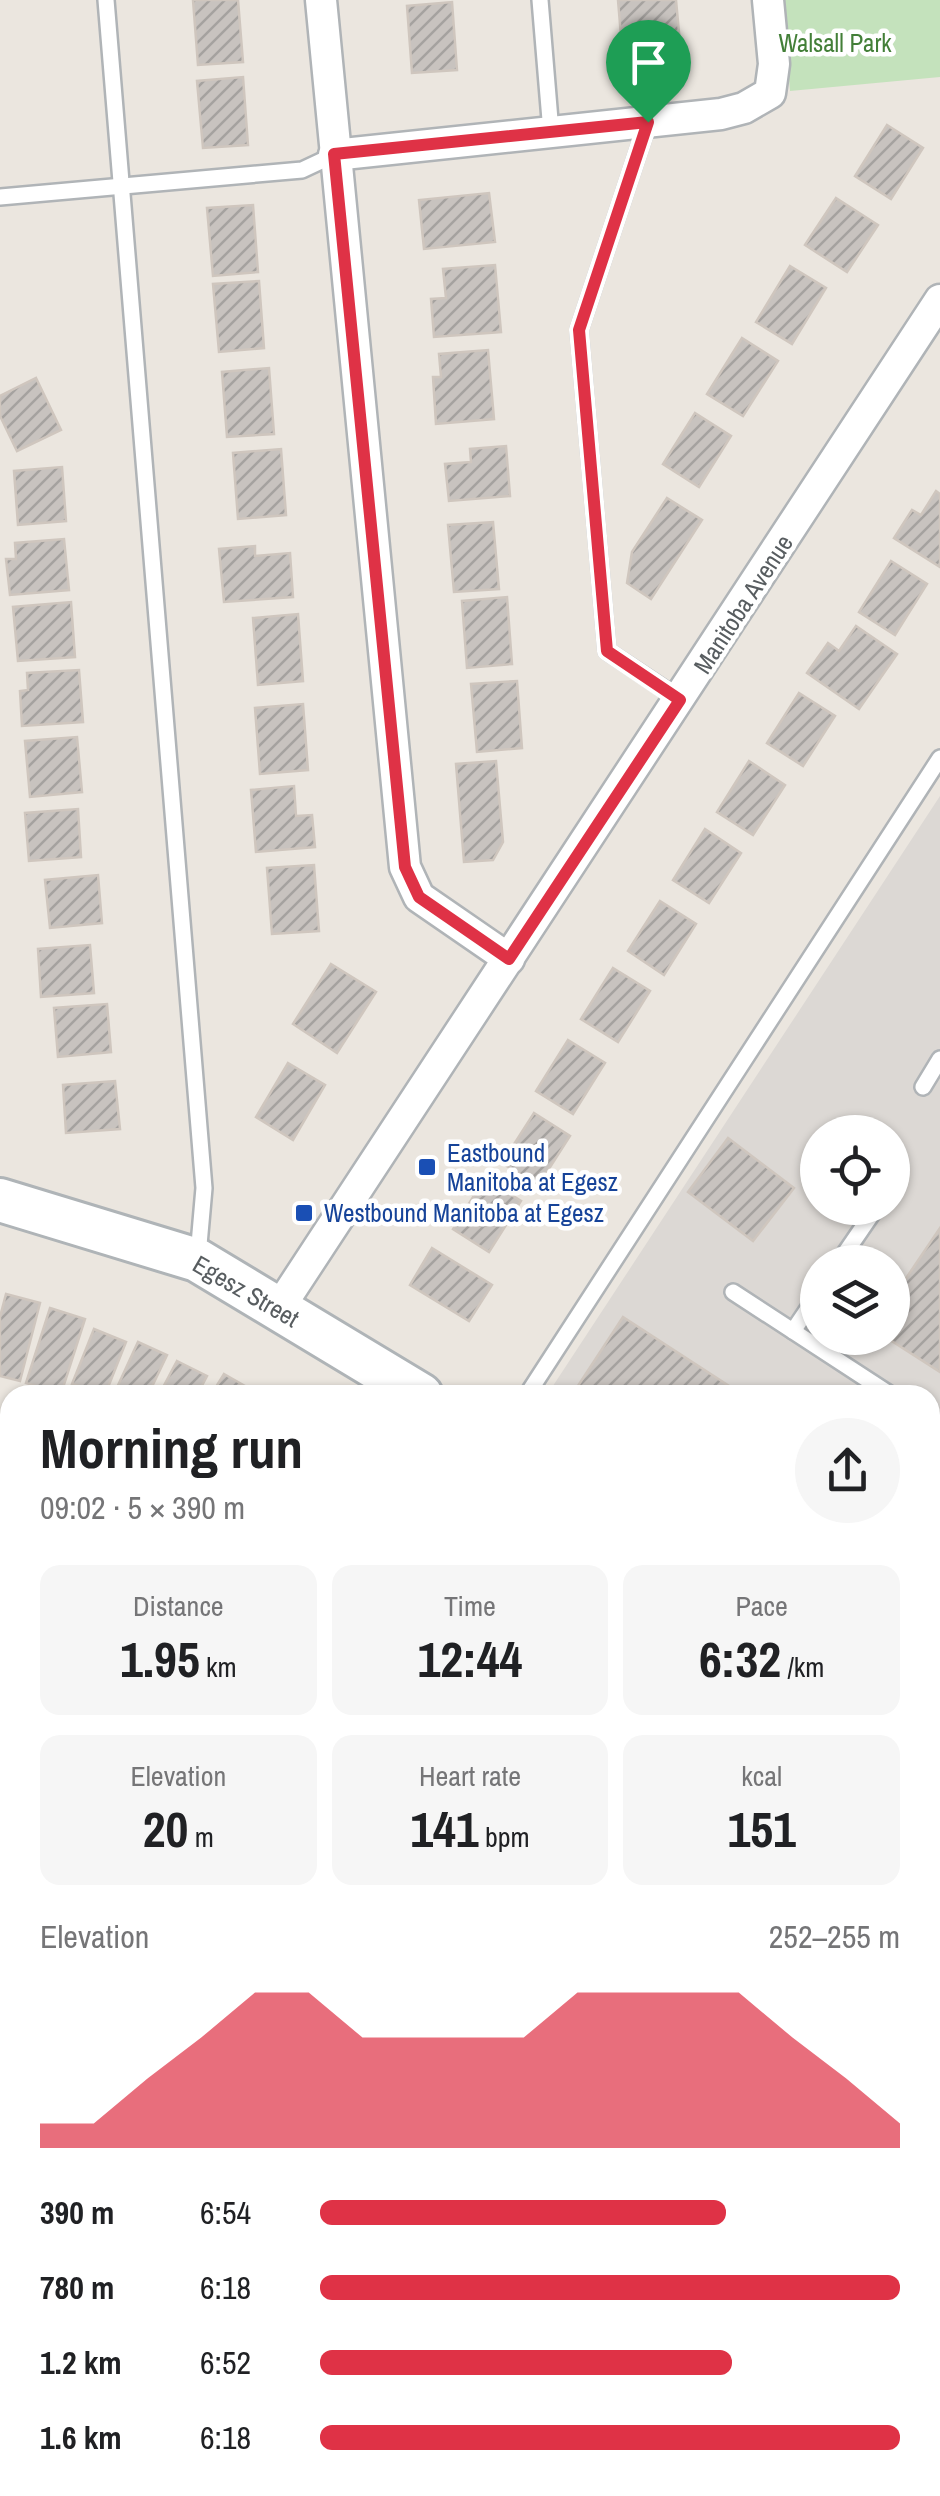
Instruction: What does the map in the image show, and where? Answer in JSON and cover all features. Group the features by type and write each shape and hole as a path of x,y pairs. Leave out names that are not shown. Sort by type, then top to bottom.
{"street":[{"path":"322,0 405,867 419,897 509,959"},
{"path":"334,154 648,122 744,108 770,93 774,80 768,0"},
{"name":"Manitoba Avenue","path":"279,1308 940,300"},
{"name":"Egesz Street","path":"0,1200 197,1260 405,1385"}],"lane":[{"path":"106,0 204,1188 197,1260"},
{"path":"540,0 551,132"},
{"path":"648,122 579,330 607,651 680,700"},
{"path":"0,196 302,170 334,154"},
{"path":"534,1385 940,758"},
{"path":"923,1087 940,1059"},
{"path":"733,1292 876,1385"},
{"path":"793,1331 800,1321"}],"shaded area":[{"path":"940,796 940,1385 554,1385"}],"green space":[{"name":"Walsall Park","path":"783,0 940,0 940,77 790,91"}],"building":[{"path":"193,0 238,0 243,62 198,65"},
{"path":"618,0 676,0 680,43 622,48"},
{"path":"452,2 457,70 412,73 407,6"},
{"path":"243,77 248,145 203,148 197,81"},
{"path":"887,125 923,148 891,199 855,176"},
{"path":"489,193 495,242 424,249 419,200"},
{"path":"836,198 878,225 847,272 805,245"},
{"path":"253,205 258,272 213,276 207,208"},
{"path":"495,265 501,332 434,337 431,299 446,298 443,269"},
{"path":"790,266 826,288 792,344 756,322"},
{"path":"259,281 264,348 219,352 213,284"},
{"path":"742,338 778,361 743,416 707,394"},
{"path":"488,350 494,419 436,424 433,377 441,377 439,354"},
{"path":"269,368 274,434 227,437 222,372"},
{"path":"36,378 61,430 17,451 0,416 0,396"},
{"path":"695,413 731,436 699,487 663,464"},
{"path":"506,446 510,496 449,501 445,464 471,462 470,449"},
{"path":"281,449 286,515 238,519 233,453"},
{"path":"62,467 66,521 18,525 14,471"},
{"path":"936,491 940,494 940,567 894,538 912,510 921,515"},
{"path":"667,498 702,520 651,599 627,583 632,552"},
{"path":"493,522 499,589 454,592 448,525"},
{"path":"64,539 69,590 10,595 6,559 16,559 15,543"},
{"path":"255,546 255,556 290,553 293,597 224,602 219,549"},
{"path":"891,561 927,584 895,635 859,612"},
{"path":"507,597 512,664 467,668 462,601"},
{"path":"71,602 75,657 18,661 13,607"},
{"path":"298,614 303,681 258,685 253,618"},
{"path":"856,626 897,654 859,709 807,673 828,643 839,651"},
{"path":"79,670 83,722 22,726 20,691 28,690 27,673"},
{"path":"517,681 522,748 477,752 471,684"},
{"path":"799,693 835,716 803,766 767,743"},
{"path":"303,704 308,770 260,774 255,708"},
{"path":"77,737 82,792 30,797 25,741"},
{"path":"496,761 503,842 493,860 464,862 456,764"},
{"path":"749,761 785,785 753,835 717,812"},
{"path":"294,786 296,816 312,815 315,847 256,852 251,790"},
{"path":"78,809 81,857 29,861 25,813"},
{"path":"705,829 741,853 709,903 673,880"},
{"path":"314,865 319,931 272,934 267,868"},
{"path":"98,875 102,923 50,928 45,880"},
{"path":"660,901 696,924 664,975 628,951"},
{"path":"90,945 94,993 41,997 38,949"},
{"path":"331,964 376,992 337,1053 293,1024"},
{"path":"613,968 650,991 618,1042 581,1019"},
{"path":"107,1004 111,1052 58,1057 54,1008"},
{"path":"568,1040 605,1063 573,1114 536,1091"},
{"path":"288,1063 325,1085 293,1140 256,1117"},
{"path":"115,1081 120,1129 66,1133 63,1085"},
{"path":"534,1113 570,1136 538,1186 502,1163"},
{"path":"728,1138 794,1188 753,1241 688,1192"},
{"path":"485,1178 521,1201 489,1252 453,1229"},
{"path":"940,1228 940,1372 910,1353 910,1272"},
{"path":"432,1248 492,1285 469,1321 410,1285"},
{"path":"6,1294 40,1303 20,1381 0,1376 0,1317"},
{"path":"50,1308 85,1319 64,1385 26,1383"},
{"path":"623,1317 728,1385 579,1385"},
{"path":"94,1329 126,1342 109,1385 72,1384"},
{"path":"138,1342 167,1355 153,1385 118,1385"},
{"path":"177,1361 207,1376 202,1385 164,1385"},
{"path":"224,1374 243,1385 217,1385"}],"place":[{"name":"Eastbound Manitoba at Egesz","path":"427,1167"},
{"name":"Westbound Manitoba at Egesz","path":"304,1213"}],"route":[{"path":"648,122 579,330 607,651 680,700 509,959 419,897 405,867 334,154 648,122"}]}
